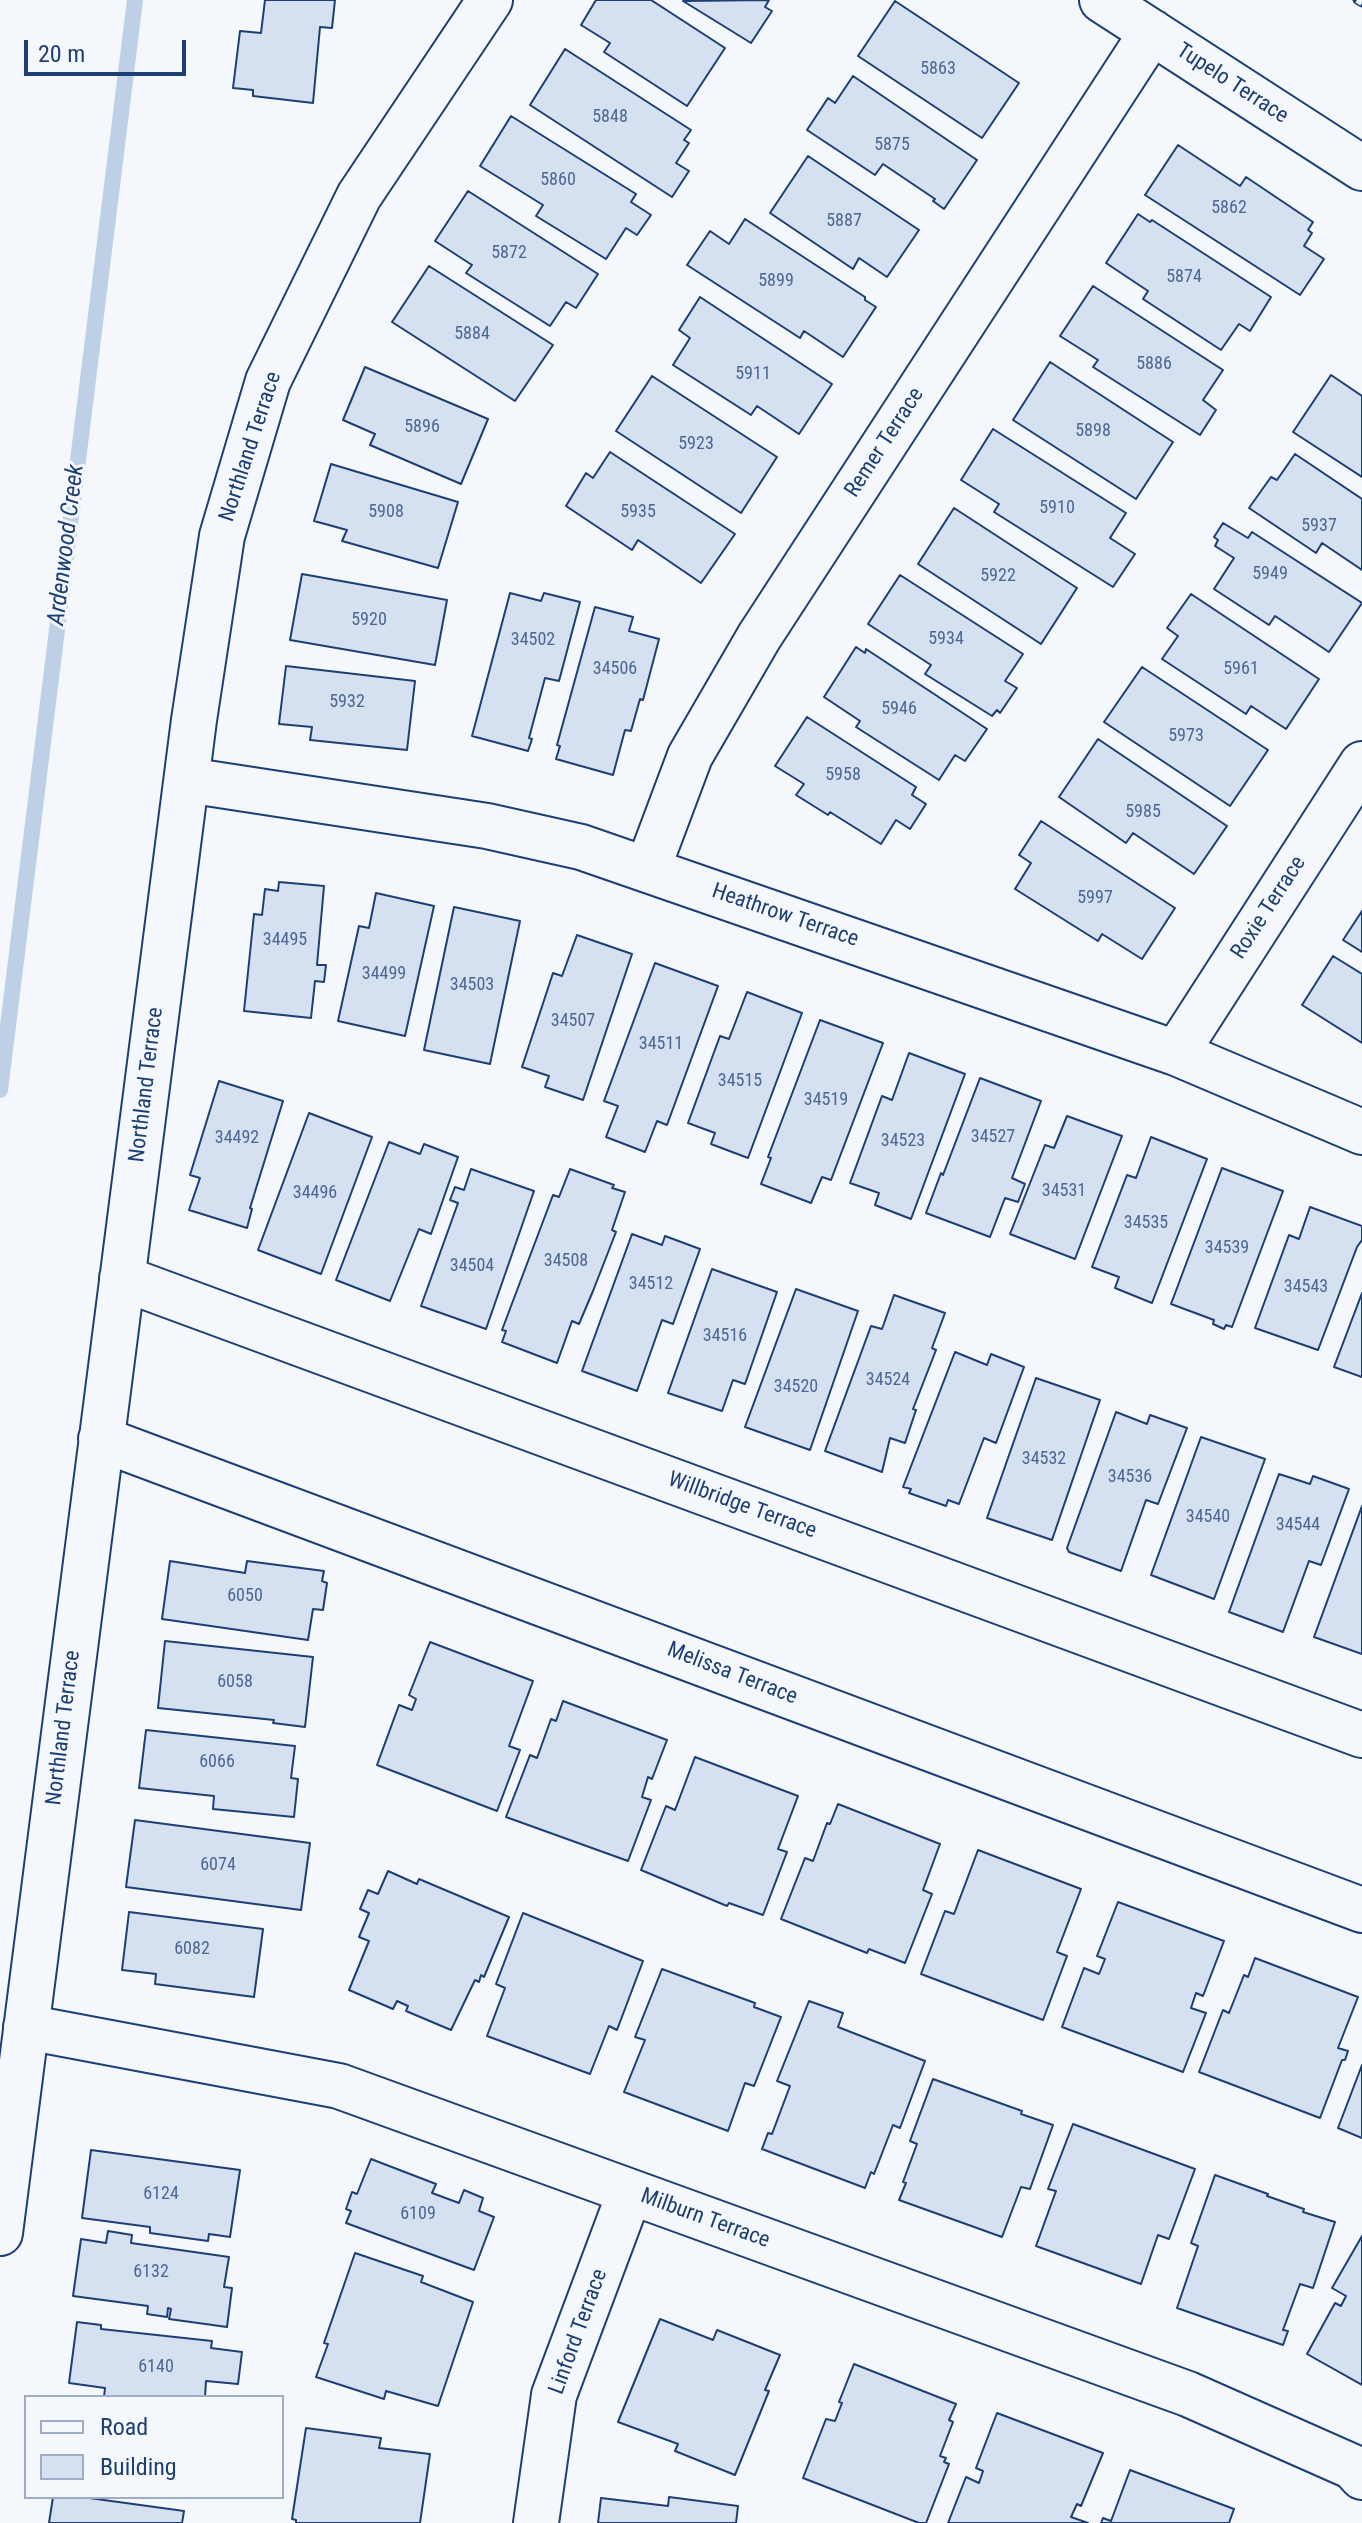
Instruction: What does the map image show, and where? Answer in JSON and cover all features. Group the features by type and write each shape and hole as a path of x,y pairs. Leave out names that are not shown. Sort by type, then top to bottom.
{"street":[{"name":"Northland Terrace","path":"0,2233 187,780 222,536 268,381 359,196 490,0"},
{"name":"Tupelo Terrace","path":"1102,0 1362,168"},
{"name":"Remer Terrace","path":"648,868 690,756 759,637 1152,32"},
{"name":"Roxie Terrace","path":"1176,1053 1362,764"},
{"name":"Heathrow Terrace","path":"187,780 487,826 581,847 1176,1053 1362,1132"},
{"name":"Willbridge Terrace","path":"122,1278 1362,1735"},
{"name":"Melissa Terrace","path":"101,1439 1362,1910"},
{"name":"Milburn Terrace","path":"26,2027 339,2086 1188,2394 1353,2467 1362,2477"},
{"name":"Linford Terrace","path":"536,2523 554,2395 630,2192"}],"building":[{"path":"265,0 335,0 332,28 320,27 313,103 253,96 253,90 233,88 240,31 261,33"},
{"path":"596,0 651,0 725,48 687,106 604,52 610,43 581,25"},
{"path":"769,0 765,7 772,11 751,43 683,1"},
{"path":"895,1 1019,83 982,138 858,56"},
{"path":"565,49 691,130 684,140 689,143 676,163 689,171 672,197 530,105"},
{"path":"853,76 977,160 944,209 933,201 935,199 883,164 875,175 807,130 828,98 835,103"},
{"path":"511,116 636,194 631,202 651,215 637,235 626,228 606,259 536,216 543,205 480,166"},
{"path":"1178,145 1240,186 1246,177 1313,222 1308,230 1312,233 1304,246 1324,259 1300,295 1145,195"},
{"path":"808,156 919,230 887,277 859,258 853,269 770,213"},
{"path":"468,191 598,274 576,308 566,302 550,326 466,273 472,265 435,241"},
{"path":"1138,214 1271,297 1250,331 1239,324 1221,350 1143,299 1148,291 1106,263"},
{"path":"745,219 876,307 843,357 804,331 800,338 687,265 710,231 729,244"},
{"path":"429,266 553,345 515,401 392,322"},
{"path":"1093,286 1223,370 1203,400 1216,410 1200,435 1093,367 1098,360 1060,336"},
{"path":"700,297 832,384 799,434 757,406 751,415 673,365 690,338 679,330"},
{"path":"1050,362 1173,442 1136,499 1013,420"},
{"path":"365,367 488,419 461,484 370,445 375,434 343,420"},
{"path":"1331,375 1362,396 1362,477 1293,432"},
{"path":"652,376 777,457 741,513 616,431"},
{"path":"993,429 1126,513 1110,538 1135,554 1113,587 994,512 999,504 961,480"},
{"path":"610,452 735,534 701,583 638,540 632,550 566,506 586,473 593,478"},
{"path":"1295,454 1362,499 1362,570 1322,543 1316,553 1249,508 1271,477 1277,480"},
{"path":"331,464 458,502 438,568 342,541 347,530 314,521"},
{"path":"954,508 1077,588 1041,644 918,564"},
{"path":"1223,523 1248,538 1252,532 1362,603 1329,652 1275,616 1269,625 1214,589 1234,558 1215,546 1218,540 1214,537"},
{"path":"302,574 447,600 435,665 290,640"},
{"path":"900,575 1023,654 1005,681 1017,688 1000,713 997,710 992,716 925,674 931,665 868,624"},
{"path":"510,593 541,601 544,593 580,602 559,681 545,678 528,751 472,736"},
{"path":"1191,594 1319,679 1286,729 1251,706 1246,714 1162,659 1178,636 1167,628"},
{"path":"595,607 633,617 629,631 659,639 643,700 640,699 631,731 625,730 613,775 556,759 560,746 557,745"},
{"path":"856,647 865,653 866,649 987,729 965,761 955,755 939,780 856,727 860,721 824,697"},
{"path":"286,666 415,681 407,750 310,740 312,727 279,724"},
{"path":"1142,667 1268,750 1230,806 1104,722"},
{"path":"807,717 916,787 912,795 926,804 910,829 896,820 881,844 796,795 804,784 775,766"},
{"path":"1098,739 1227,826 1194,874 1133,833 1126,843 1059,797"},
{"path":"1041,821 1175,908 1142,959 1102,934 1098,941 1015,889 1031,863 1019,855"},
{"path":"279,882 324,886 317,965 326,965 324,982 315,981 311,1018 244,1011 254,914 262,915 265,889 278,891"},
{"path":"376,893 434,906 405,1036 338,1021 359,926 369,928"},
{"path":"454,907 520,921 490,1064 424,1050"},
{"path":"1362,911 1362,952 1343,940"},
{"path":"577,935 632,954 583,1100 545,1087 549,1076 522,1067 553,973 562,976"},
{"path":"1333,956 1362,974 1362,1043 1302,1005"},
{"path":"655,963 718,986 667,1125 657,1121 645,1152 606,1137 618,1106 604,1101"},
{"path":"747,992 802,1013 748,1158 711,1144 715,1133 688,1123 720,1036 729,1039"},
{"path":"820,1020 883,1043 831,1180 822,1177 811,1203 761,1184 771,1158 768,1157"},
{"path":"909,1053 965,1074 911,1219 875,1205 879,1193 850,1183 882,1096 892,1100"},
{"path":"980,1078 1041,1101 1012,1178 1025,1184 1018,1202 1005,1198 990,1237 926,1213"},
{"path":"219,1081 283,1101 250,1208 247,1228 189,1210 200,1178 190,1175"},
{"path":"309,1113 372,1137 321,1274 258,1250"},
{"path":"1067,1116 1122,1136 1075,1259 1010,1234 1045,1145 1054,1148"},
{"path":"1151,1137 1207,1159 1152,1303 1115,1288 1119,1277 1092,1267 1127,1175 1136,1178"},
{"path":"389,1142 420,1154 424,1144 458,1157 431,1234 419,1229 390,1301 336,1280"},
{"path":"1222,1168 1283,1191 1232,1327 1226,1325 1224,1329 1213,1324 1214,1320 1171,1304"},
{"path":"471,1169 534,1191 486,1329 421,1306 458,1203 450,1200 455,1187 464,1190"},
{"path":"570,1169 625,1192 612,1230 616,1232 593,1291 579,1324 572,1321 557,1363 502,1342 506,1331 502,1330 553,1195 559,1197"},
{"path":"1310,1207 1362,1226 1362,1240 1318,1350 1255,1328 1289,1235 1299,1239"},
{"path":"632,1234 662,1245 665,1236 700,1249 673,1324 662,1320 637,1391 582,1371"},
{"path":"712,1269 777,1292 745,1384 733,1380 722,1411 668,1393"},
{"path":"796,1289 858,1311 810,1450 745,1427"},
{"path":"1362,1293 1362,1377 1334,1367"},
{"path":"894,1295 945,1313 905,1443 890,1438 882,1472 825,1451 871,1326 882,1329"},
{"path":"955,1352 987,1365 991,1354 1024,1367 996,1443 984,1438 959,1504 948,1500 946,1506 909,1493 911,1489 903,1487"},
{"path":"1036,1378 1100,1400 1052,1540 987,1518"},
{"path":"1116,1412 1147,1424 1150,1415 1187,1428 1158,1504 1146,1500 1121,1571 1069,1552 1067,1548"},
{"path":"1201,1437 1265,1459 1214,1599 1151,1575"},
{"path":"1279,1474 1310,1484 1313,1476 1349,1489 1321,1565 1309,1561 1283,1632 1229,1612"},
{"path":"1362,1506 1362,1654 1314,1637"},
{"path":"170,1561 245,1573 247,1561 324,1571 322,1581 327,1583 323,1610 313,1609 308,1640 162,1619"},
{"path":"165,1641 313,1657 305,1727 273,1723 274,1720 158,1708"},
{"path":"430,1642 533,1681 509,1746 520,1750 497,1811 377,1765 399,1705 412,1710 416,1699 409,1695"},
{"path":"563,1701 667,1740 652,1779 648,1777 642,1797 651,1800 628,1861 506,1817 530,1755 537,1758 551,1719 556,1721"},
{"path":"146,1730 295,1746 291,1778 298,1779 294,1817 213,1809 214,1796 139,1788"},
{"path":"695,1757 798,1796 778,1849 787,1852 763,1915 729,1903 727,1906 641,1870 666,1806 675,1810"},
{"path":"838,1804 940,1844 923,1890 932,1894 905,1963 869,1949 867,1953 781,1919 805,1858 813,1861 827,1823 830,1824"},
{"path":"135,1820 310,1843 301,1910 126,1887"},
{"path":"978,1850 1081,1889 1057,1952 1067,1956 1043,2020 921,1974 945,1911 954,1914"},
{"path":"388,1871 417,1884 419,1879 509,1917 484,1977 481,1975 479,1982 475,1980 451,2030 406,2011 408,2006 397,2001 393,2009 349,1990 369,1941 359,1937 369,1913 360,1909 368,1890 378,1894"},
{"path":"1118,1902 1224,1941 1203,1996 1196,1993 1191,2008 1206,2013 1183,2072 1062,2027 1084,1968 1099,1974 1105,1959 1097,1956"},
{"path":"129,1912 263,1929 254,1997 155,1984 156,1974 122,1970"},
{"path":"523,1913 643,1961 617,2030 609,2026 590,2074 487,2036 505,1988 496,1984"},
{"path":"1255,1958 1358,1997 1338,2048 1348,2051 1320,2118 1199,2072 1223,2010 1229,2013 1244,1975 1248,1977"},
{"path":"662,1969 755,2003 754,2007 781,2017 754,2086 745,2083 728,2131 624,2092 645,2040 635,2037"},
{"path":"809,2001 843,2013 838,2027 925,2061 900,2128 893,2125 874,2174 871,2172 865,2188 762,2149 768,2133 772,2134 790,2086 777,2081"},
{"path":"1362,2065 1362,2138 1338,2128"},
{"path":"933,2079 1053,2125 1030,2189 1021,2187 1002,2237 899,2200 917,2144 910,2141"},
{"path":"1073,2124 1195,2169 1169,2239 1158,2235 1141,2284 1036,2246 1056,2191 1048,2189"},
{"path":"91,2150 240,2170 230,2237 209,2234 208,2241 150,2233 150,2227 82,2218"},
{"path":"371,2159 436,2184 432,2193 459,2203 464,2190 483,2198 479,2211 494,2217 474,2270 346,2223 351,2211 346,2209 352,2192 357,2194"},
{"path":"1215,2175 1335,2222 1313,2288 1300,2284 1283,2330 1288,2331 1283,2345 1177,2308 1198,2246 1191,2243"},
{"path":"108,2231 132,2235 131,2243 229,2257 224,2287 232,2288 227,2327 169,2319 171,2309 168,2308 167,2317 147,2314 148,2306 73,2296 81,2239 106,2243"},
{"path":"1362,2236 1362,2385 1307,2354 1335,2303 1341,2306 1346,2296 1332,2288"},
{"path":"355,2253 423,2276 421,2282 473,2302 438,2406 386,2391 384,2399 316,2377 328,2344 324,2343"},
{"path":"660,2319 713,2340 717,2330 780,2355 735,2475 675,2451 678,2444 618,2422"},
{"path":"77,2322 101,2325 101,2329 212,2341 211,2348 242,2352 238,2384 206,2381 205,2395 104,2395 105,2388 69,2383"},
{"path":"854,2364 956,2404 949,2420 953,2422 940,2456 946,2458 944,2462 949,2464 926,2523 919,2523 803,2478 826,2419 835,2421"},
{"path":"997,2413 1103,2453 1081,2506 1077,2504 1071,2517 1088,2523 948,2523 966,2477 979,2483 983,2471 976,2468"},
{"path":"306,2428 381,2438 379,2448 430,2454 420,2523 296,2523 292,2519"},
{"path":"1130,2470 1234,2509 1229,2523 1101,2523 1103,2518 1111,2521"},
{"path":"669,2497 738,2506 736,2523 598,2523 601,2498 668,2506"},
{"path":"53,2499 97,2499 184,2511 182,2523 49,2523"}],"waterway":[{"name":"Ardenwood Creek","path":"0,1090 135,0"}],"railway":[{"path":"1357,0 1362,3"}]}
